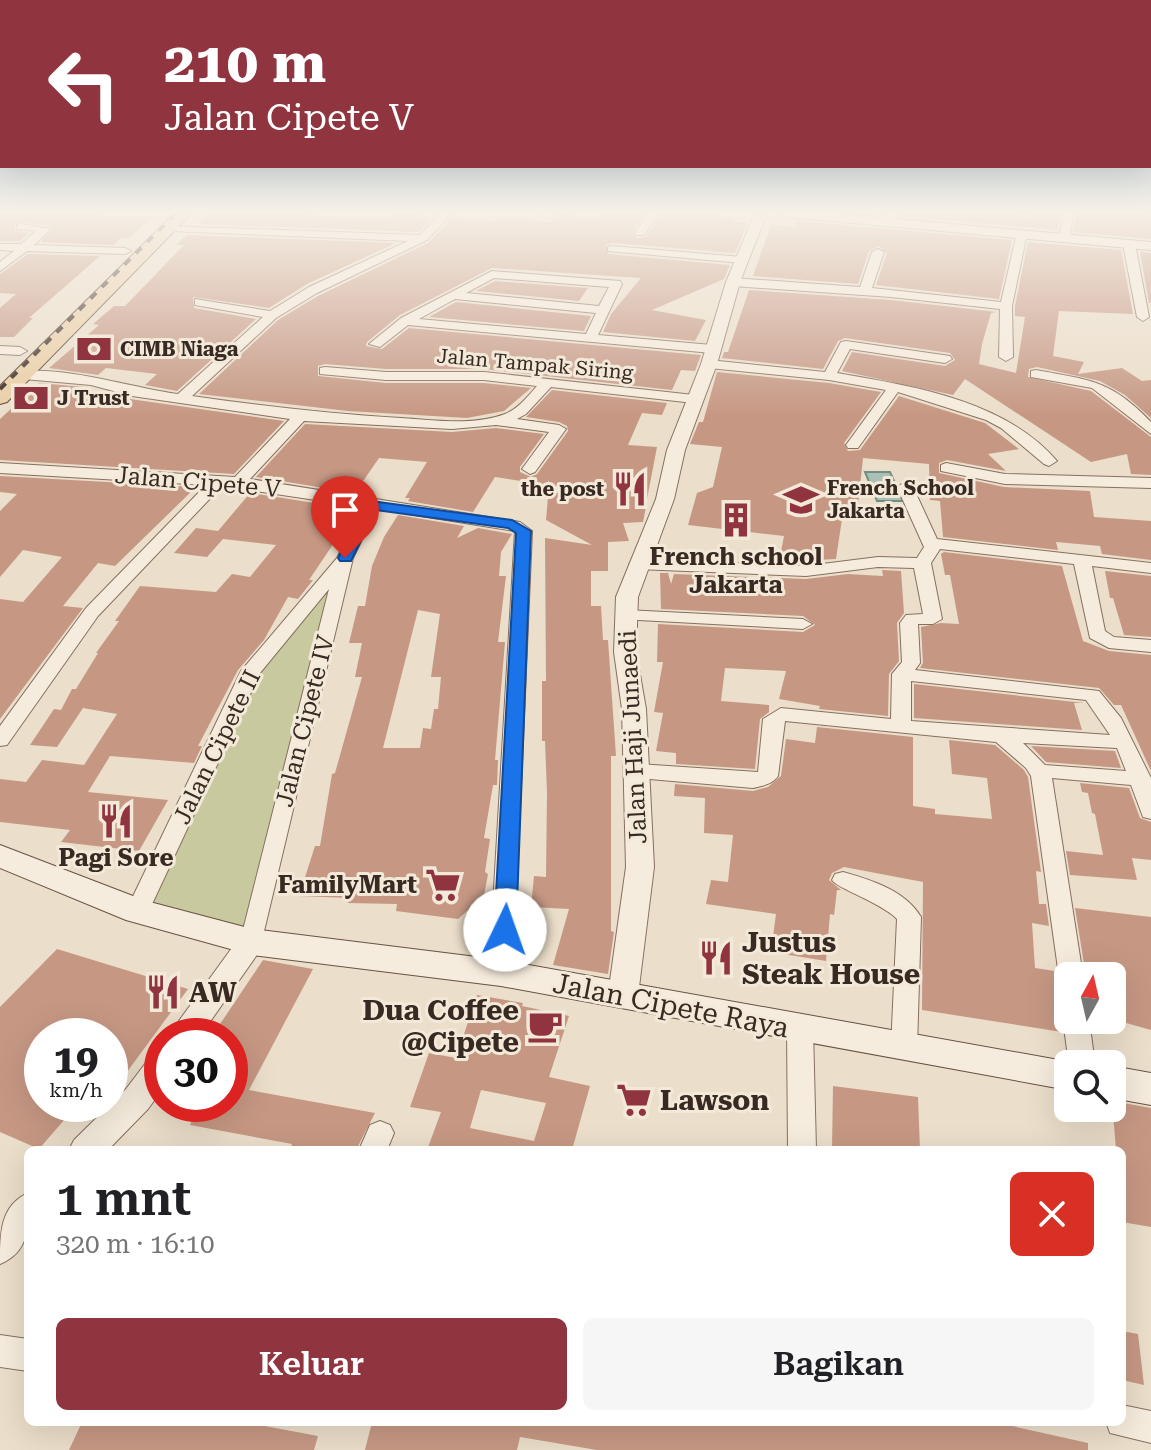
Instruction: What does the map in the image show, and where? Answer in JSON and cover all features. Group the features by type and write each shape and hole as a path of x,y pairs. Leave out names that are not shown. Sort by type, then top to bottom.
{"main road":[{"path":"0,398 24,375 101,281"},
{"path":"0,370 10,351 83,304 106,281"},
{"name":"Jalan Cipete Raya","path":"0,856 138,911 252,942 501,973 1054,1073"},
{"path":"1126,1085 1151,1089"}],"street":[{"path":"181,399 272,315 333,281"},
{"path":"375,344 405,321 482,281"},
{"path":"583,281 613,283 616,286 590,338"},
{"path":"865,291 868,281"},
{"path":"1006,357 1006,306 1012,281"},
{"path":"1136,281 1143,317"},
{"path":"733,282 865,291 1006,306"},
{"name":"Jalan Haji Junaedi","path":"623,995 640,867 634,709 625,652 627,597 665,499 676,450 711,356 733,282"},
{"path":"451,295 605,310"},
{"path":"199,302 272,315"},
{"path":"405,321 686,347 711,356 895,387 991,417 1006,425 1049,461"},
{"path":"829,376 846,345 945,359"},
{"name":"Jalan Tampak Siring","path":"325,371 373,375 484,376 694,399"},
{"path":"1036,374 1096,385 1144,413 1143,424 1151,430"},
{"path":"24,375 100,382 132,392 300,416 452,425 499,421 559,429 530,469"},
{"path":"499,421 521,411 548,383"},
{"path":"853,445 895,387"},
{"path":"239,482 300,416"},
{"name":"Jalan Cipete V","path":"0,468 239,482 371,505 512,524 524,531 501,973"},
{"path":"946,468 1005,479 1151,483"},
{"path":"0,740 92,612 217,482"},
{"path":"905,487 935,545"},
{"name":"Jalan Cipete IV","path":"252,942 345,558 371,505"},
{"path":"935,545 1151,568"},
{"path":"901,727 902,674 911,663 909,621 933,619 922,563 935,545"},
{"name":"Jalan Cipete II","path":"138,911 251,671 345,558"},
{"path":"1082,560 1096,634 1109,642 1151,646"},
{"path":"638,564 806,571 878,562 922,563"},
{"path":"626,615 803,624"},
{"path":"902,674 1092,695 1124,742 1141,779 1151,812"},
{"path":"638,771 753,781 764,779 768,776 773,719 781,714 1002,736 1124,742"},
{"path":"1002,736 1034,764 1041,776 1069,962"},
{"path":"1041,776 1043,772 1052,771 1141,779"},
{"path":"843,880 901,906 909,917 904,1048"},
{"path":"196,1018 252,942"},
{"path":"800,1029 802,1146"},
{"path":"90,1146 144,1089"},
{"path":"0,1247 24,1214"},
{"path":"0,1351 24,1354"},
{"path":"1126,1422 1151,1427"}],"green space":[{"path":"334,579 252,935 149,908 255,678"}],"shaded area":[{"path":"865,472 890,472 903,501 877,501"}],"building":[{"path":"0,281 72,281 29,318 33,318 14,337 0,337 0,308 16,294 0,293"},
{"path":"150,281 314,281 269,308 193,297 194,308 256,319 177,391 145,385 157,374 106,368 98,375 49,368 99,325 93,324 114,306 125,306"},
{"path":"350,281 467,281 400,315 367,342 366,346 382,349 409,328 701,355 695,371 681,370 672,390 484,369 318,366 318,376 386,383 484,383 531,388 504,411 467,418 348,411 199,394 278,320"},
{"path":"495,281 588,288 579,301 476,291"},
{"path":"639,281 720,281 652,310 706,320 695,341 603,332 611,314"},
{"path":"814,281 859,281 858,284"},
{"path":"877,281 1003,281 999,299 876,285"},
{"path":"1020,281 1127,281 1133,314 1059,311 1053,356 1084,362 1078,374 1122,368 1142,381 1151,380 1151,418 1125,395 1100,381 1037,367 1029,369 1028,377 1091,391 1151,437 1151,475 1131,474 1127,454 1091,462 965,379 953,395 842,371 852,352 945,366 955,360 950,353 845,338 838,341 823,369 722,358 724,352 728,352 749,290 891,300 997,312 991,313 979,364 1016,373 1025,317 1015,316"},
{"path":"1145,281 1151,281 1149,303"},
{"path":"456,302 591,316 584,331 429,317"},
{"path":"717,372 829,383 881,392 844,443 848,451 860,450 899,396 985,423 1019,449 988,454 1006,471 947,460 939,463 939,473 1004,487 1090,491 1094,517 1151,521 1151,560 1102,554 1100,546 1056,542 1058,550 943,537 940,501 930,500 929,464 863,458 858,505 866,506 866,521 842,519 836,559 779,562 784,536 688,525 697,493 713,487 722,447 690,444 699,422 703,422"},
{"path":"39,383 84,387 73,398 125,403 130,399 284,421 234,474 0,460 0,419"},
{"path":"552,390 667,403 662,415 642,413 628,445 657,447 647,499 643,499 646,507 643,522 623,523 629,541 608,542 608,571 591,571 591,606 601,606 603,640 608,640 616,756 611,756 611,931 614,932 608,974 553,965 569,909 531,907 534,876 546,877 547,793 545,741 542,741 542,681 546,681 545,538 592,545 546,520 548,497 568,488 548,485 549,480 546,485 495,477 473,512 405,498 427,462 379,458 357,490 349,492 256,477 305,424 452,432 496,428 544,434 520,467 520,472 531,477 537,474 568,431 567,426 559,422 526,417"},
{"path":"0,476 196,487 115,566 98,563 63,606 83,608 0,719 0,599 23,602 62,557 23,550 0,577 0,511 17,494 0,492"},
{"path":"250,493 340,507 324,533 340,534 309,580 313,580 298,599 288,597 264,640 238,670 198,746 202,746 194,763 110,756 88,792 168,800 139,851 61,842 70,830 0,822 0,779 26,782 42,760 84,765 117,714 83,708 57,747 30,745 54,709 61,710 72,689 76,689 119,621 115,621 140,586 216,592 232,574 250,577 276,545 223,539 207,557 174,553 196,528 218,531"},
{"path":"398,515 464,526 457,538 478,528 512,534 501,552 499,576 506,576 498,642 505,642 495,760 498,760 497,785 493,785 484,838 490,839 485,872 488,874 484,896 458,919 396,911 397,904 348,903 349,898 299,896 315,846 320,846 332,774 335,773 362,677 355,677 362,643 349,643 358,606 365,606 372,566 384,537","holes":["418,610 440,614 431,677 441,677 438,709 434,709 431,729 423,728 420,748 383,748"]},
{"path":"941,554 1062,566 1083,641 1109,651 1151,655 1151,771 1121,705 1114,705 1099,688 920,668 923,663 921,627 941,623 959,624 950,575 945,575"},
{"path":"882,570 901,571 904,613 897,623 899,661 889,674 888,716 819,709 820,706 779,699 786,671 725,668 721,701 769,705 769,712 760,719 755,769 676,764 676,753 656,751 663,713 654,712 663,662 657,662 658,624 803,632 815,625 803,616 661,609 660,573 668,573 671,584 674,574 806,579 848,574 883,576"},
{"path":"1105,571 1151,576 1151,637 1124,635 1113,598 1110,598"},
{"path":"914,684 1084,703 1074,703 1082,730 914,718"},
{"path":"817,727 913,737 913,806 935,809 935,814 992,819 987,778 952,774 949,740 995,745 1024,770 1028,777 1041,872 1036,871 1039,904 1046,904 1049,926 1032,923 1035,968 1054,971 1054,1031 922,1010 923,882 844,867 832,873 829,880 841,890 837,890 834,915 830,914 826,961 771,952 776,914 706,904 711,880 728,882 733,835 704,833 705,798 674,796 675,784 753,791 768,787 781,776 786,739 815,743"},
{"path":"1031,746 1115,751 1121,768 1046,762"},
{"path":"1080,783 1129,788 1140,818 1151,822 1151,860 1132,858 1137,880 1070,875 1066,851 1103,855 1095,814 1092,813 1088,793 1082,792"},
{"path":"1075,908 1151,917 1151,1030 1126,1023 1126,962 1084,962"},
{"path":"57,949 188,989 167,1018 144,1018 144,1049 128,1071 128,1018 24,1018 24,1122 62,1122 42,1146 32,1146 0,1132 0,1007"},
{"path":"263,960 313,969 249,1090 375,1113 358,1146 291,1146 190,1125 191,1122 248,1122 248,1018 224,1018"},
{"path":"477,995 523,1003 522,1006 569,1016 549,1077 590,1086 573,1146 428,1146 441,1112 410,1107 429,1053 456,1058","holes":["481,1090 546,1103 534,1141 470,1128"]},
{"path":"833,1086 918,1097 920,1146 832,1146"},
{"path":"1126,1104 1151,1108 1151,1227 1126,1223 1126,1146 1116,1146 1114,1122 1126,1122"},
{"path":"1126,1332 1138,1334 1144,1385 1126,1381"},
{"path":"80,1426 265,1426 318,1436 314,1450 69,1450"},
{"path":"371,1426 1012,1426 1088,1443 1088,1450 597,1450 520,1437 517,1450 365,1450"}],"railway":[{"path":"0,389 108,281"}],"place":[{"name":"CIMB Niaga","path":"94,349"},
{"name":"J Trust","path":"31,398"},
{"name":"the post","path":"630,489"},
{"name":"French School Jakarta","path":"801,500"},
{"name":"French school Jakarta","path":"736,520"},
{"name":"Pagi Sore","path":"116,821"},
{"name":"FamilyMart","path":"443,885"},
{"name":"Justus Steak House","path":"716,958"},
{"name":"AW","path":"163,992"},
{"name":"Dua Coffee @Cipete","path":"545,1026"},
{"name":"Lawson","path":"634,1100"}],"route":[{"path":"345,558 371,505 512,524 524,531 505,930"}]}
